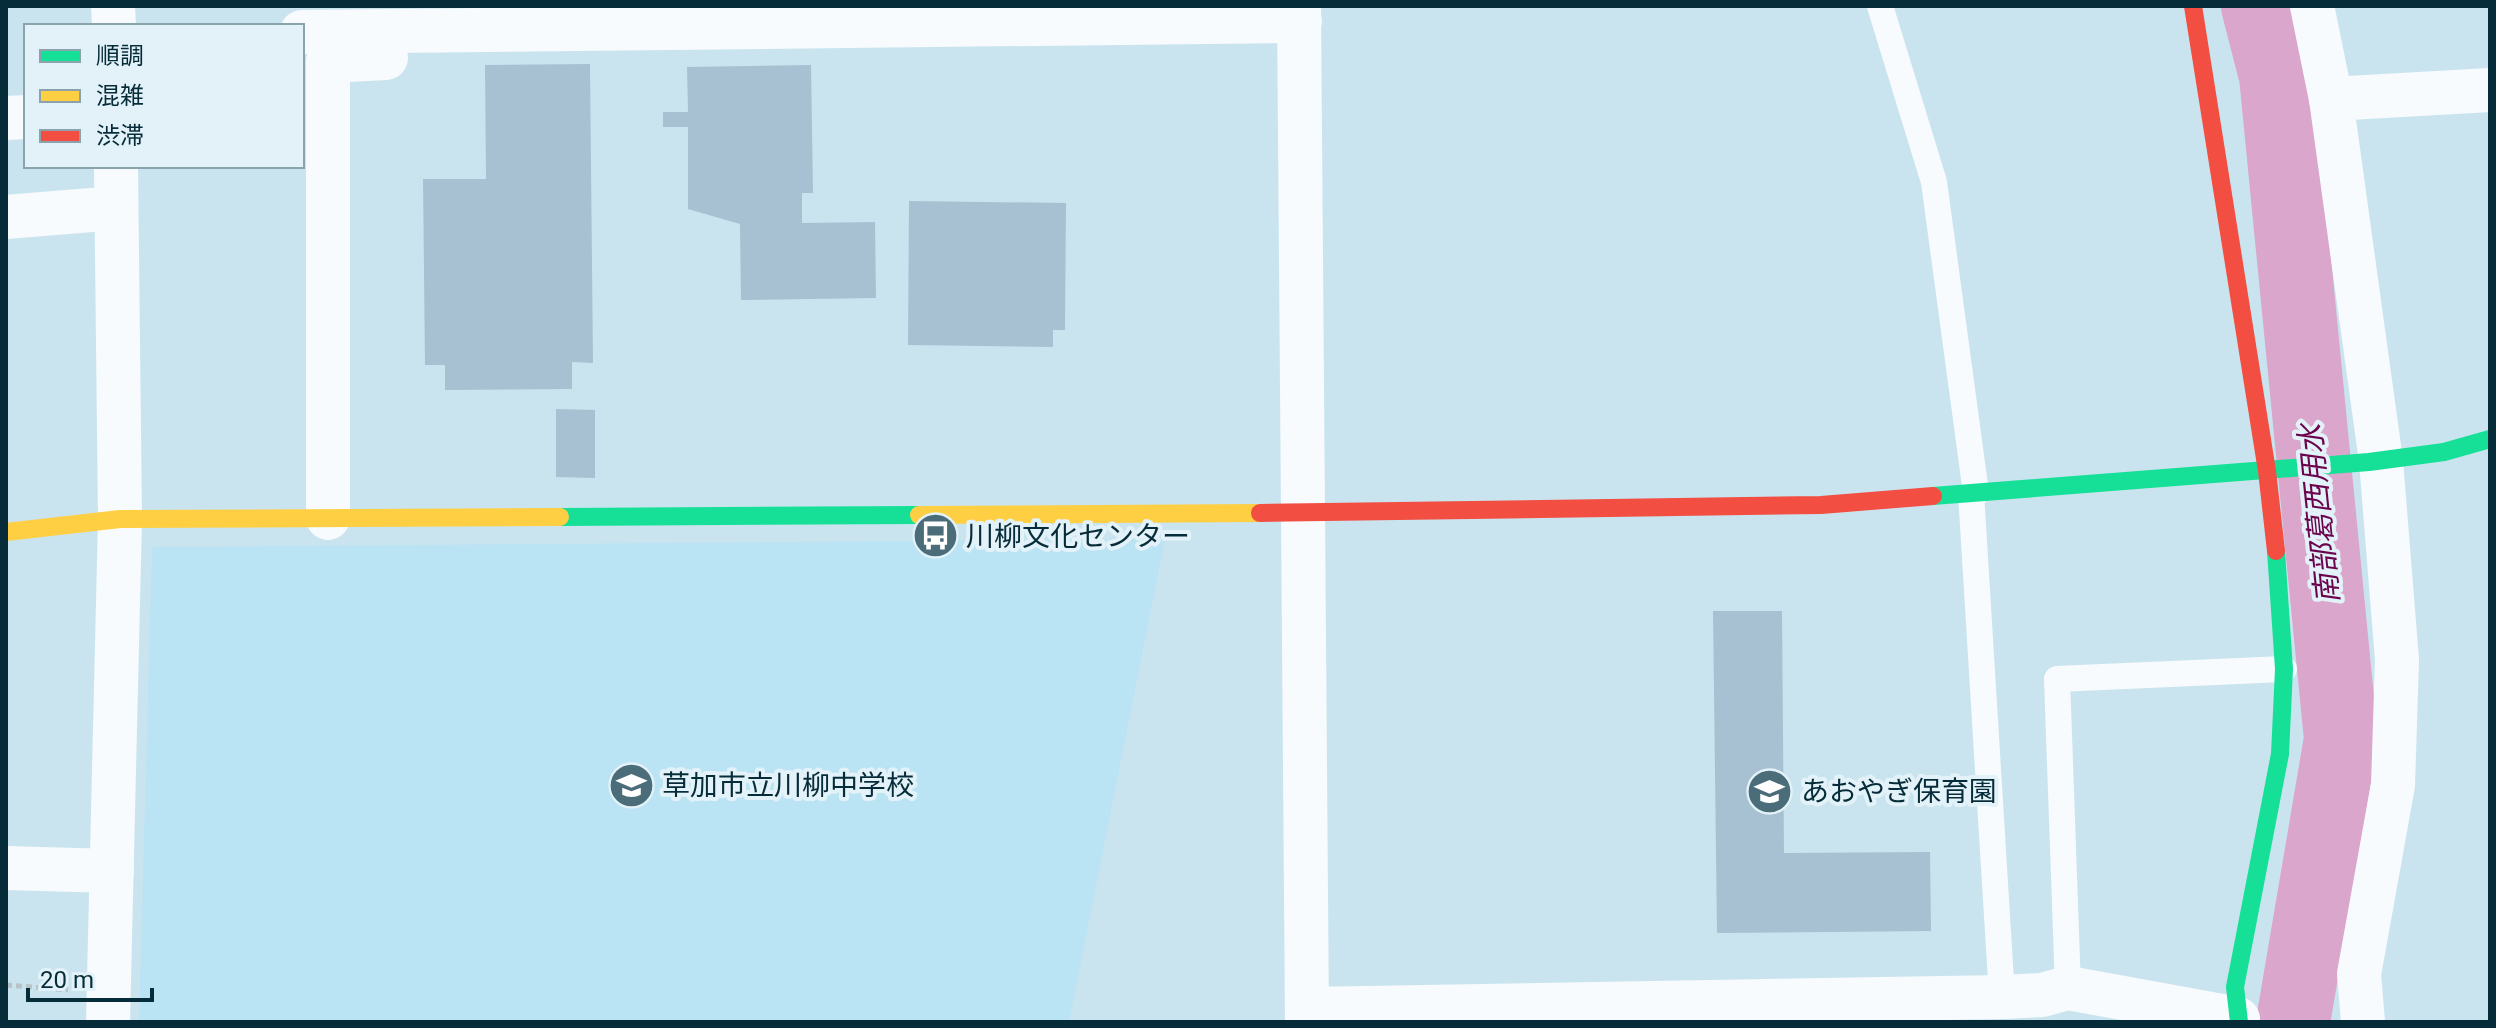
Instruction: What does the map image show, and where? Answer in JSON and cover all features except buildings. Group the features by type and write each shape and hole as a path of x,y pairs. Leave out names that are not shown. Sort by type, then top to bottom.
{"street":[{"path":"304,32 425,18 1299,13 1307,1015 2002,997 2042,995 2068,988 2238,1020 2235,987 2274,795 2284,669 2281,596 2267,471 2193,6"},
{"path":"2312,6 2331,99 2397,660 2396,759 2359,974 2363,1022"},
{"path":"328,518 328,61 425,57 425,18"},
{"path":"2331,99 2490,90"},
{"path":"6,217 116,187 120,519 109,1007"},
{"path":"6,532 120,519 1303,513 1821,505 2375,462 2444,452 2490,439"},
{"path":"6,868 112,871"}],"lane":[{"path":"1880,6 1934,182 1973,493 2002,997"},
{"path":"2068,988 2057,679 2284,669"}],"path":[{"path":"6,985 109,1007"}],"shaded area":[{"name":"草加市立川柳中学校","path":"1165,539 1069,1022 139,1022 152,547"}],"waterway":[{"name":"南部葛西用水","path":"2258,6 2276,76 2341,739 2293,1022"}],"traffic: fast":[{"path":"1933,496 2369,462 2444,452 2490,439"},
{"path":"560,517 919,515"},
{"path":"2239,1022 2235,987 2280,754 2284,669 2276,551"}],"traffic: slow":[{"path":"919,515 1260,513"},
{"path":"6,532 120,519 560,517"}],"traffic: jam":[{"path":"2193,6 2267,471 2276,551"},
{"path":"1260,513 1821,505 1933,496"}],"place":[{"name":"川柳文化センター","path":"935,536"},
{"name":"草加市立川柳中学校","path":"631,785"},
{"name":"あおやぎ保育園","path":"1770,791"}]}
